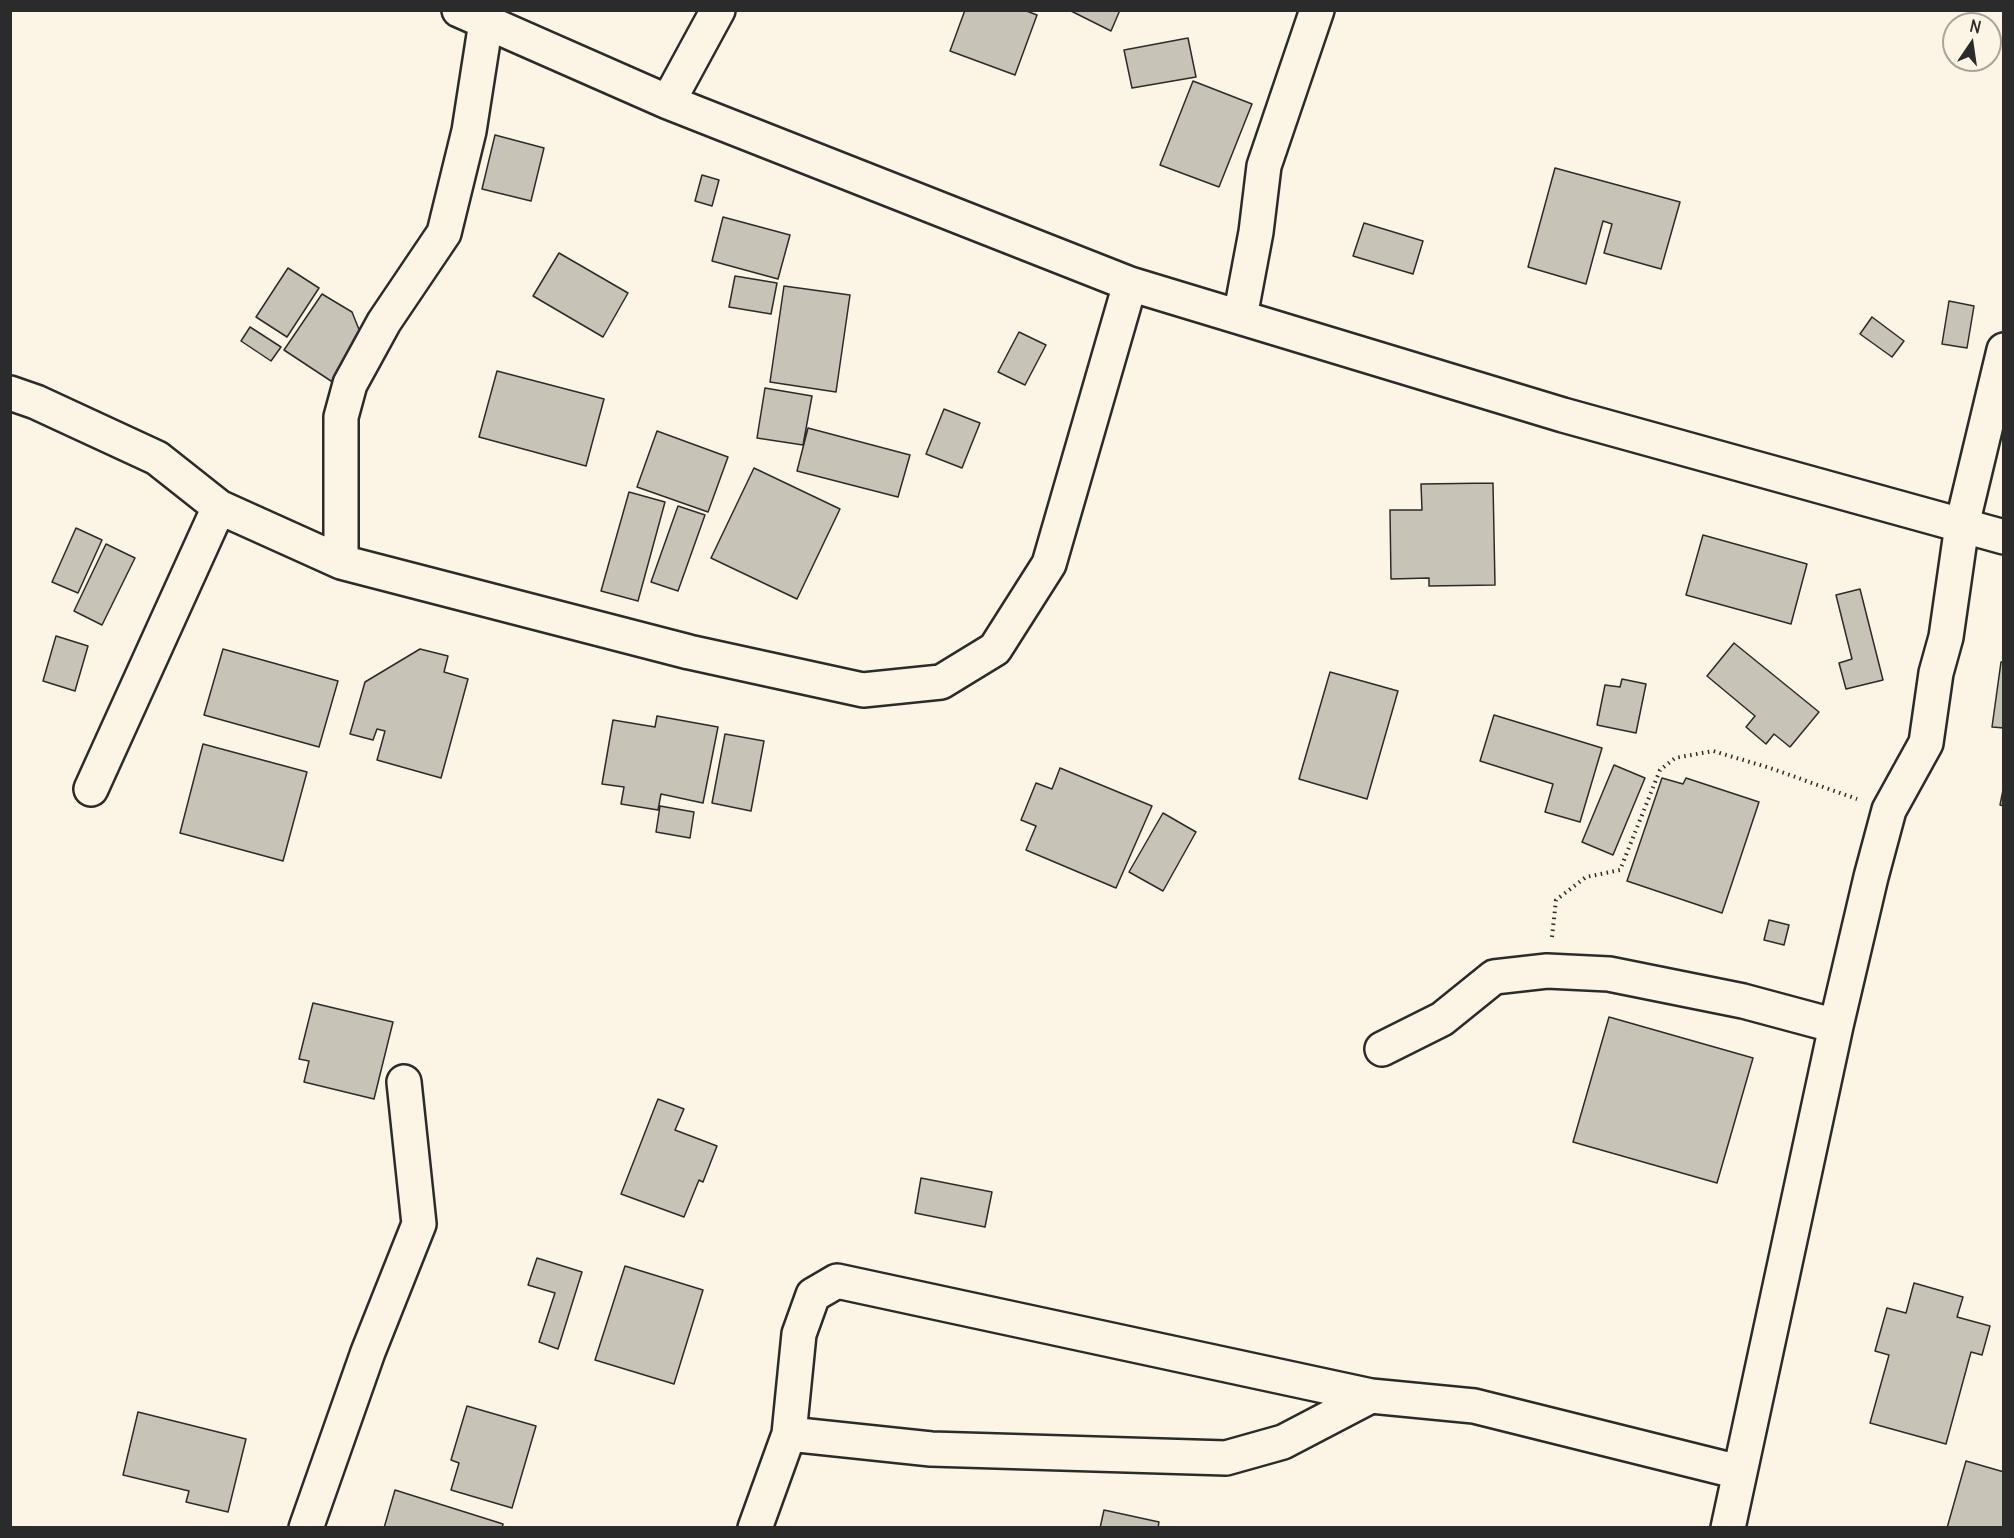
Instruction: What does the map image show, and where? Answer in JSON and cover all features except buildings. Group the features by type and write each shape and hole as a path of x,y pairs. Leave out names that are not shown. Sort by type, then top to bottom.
{"street":[{"path":"668,102 718,10"},
{"path":"1240,317 1256,232 1264,166 1317,10"},
{"path":"341,562 341,417 350,384 384,322 444,233 469,131 472,16 668,102 1130,284 1563,416 2004,537"},
{"path":"10,393 36,402 158,458 219,507 341,562 690,652 863,690 941,682 995,649 1049,564 1130,284"},
{"path":"1728,1527 1836,1026 1871,876 1889,810 1926,743 1936,673 1946,637 1962,525 2004,350"},
{"path":"91,789 219,507"},
{"path":"1382,1049 1442,1019 1494,976 1547,971 1620,976 1743,1001 1836,1026"},
{"path":"306,1527 368,1352 419,1224 404,1082"},
{"path":"755,1527 789,1434 799,1334 813,1295 837,1281 1371,1396 1474,1406 1739,1472"},
{"path":"789,1434 931,1449 1226,1458 1283,1442 1371,1396"}],"path":[{"path":"1547,971 1556,900 1586,877 1620,870 1660,770 1675,758 1713,751 1770,768 1889,810"}]}
